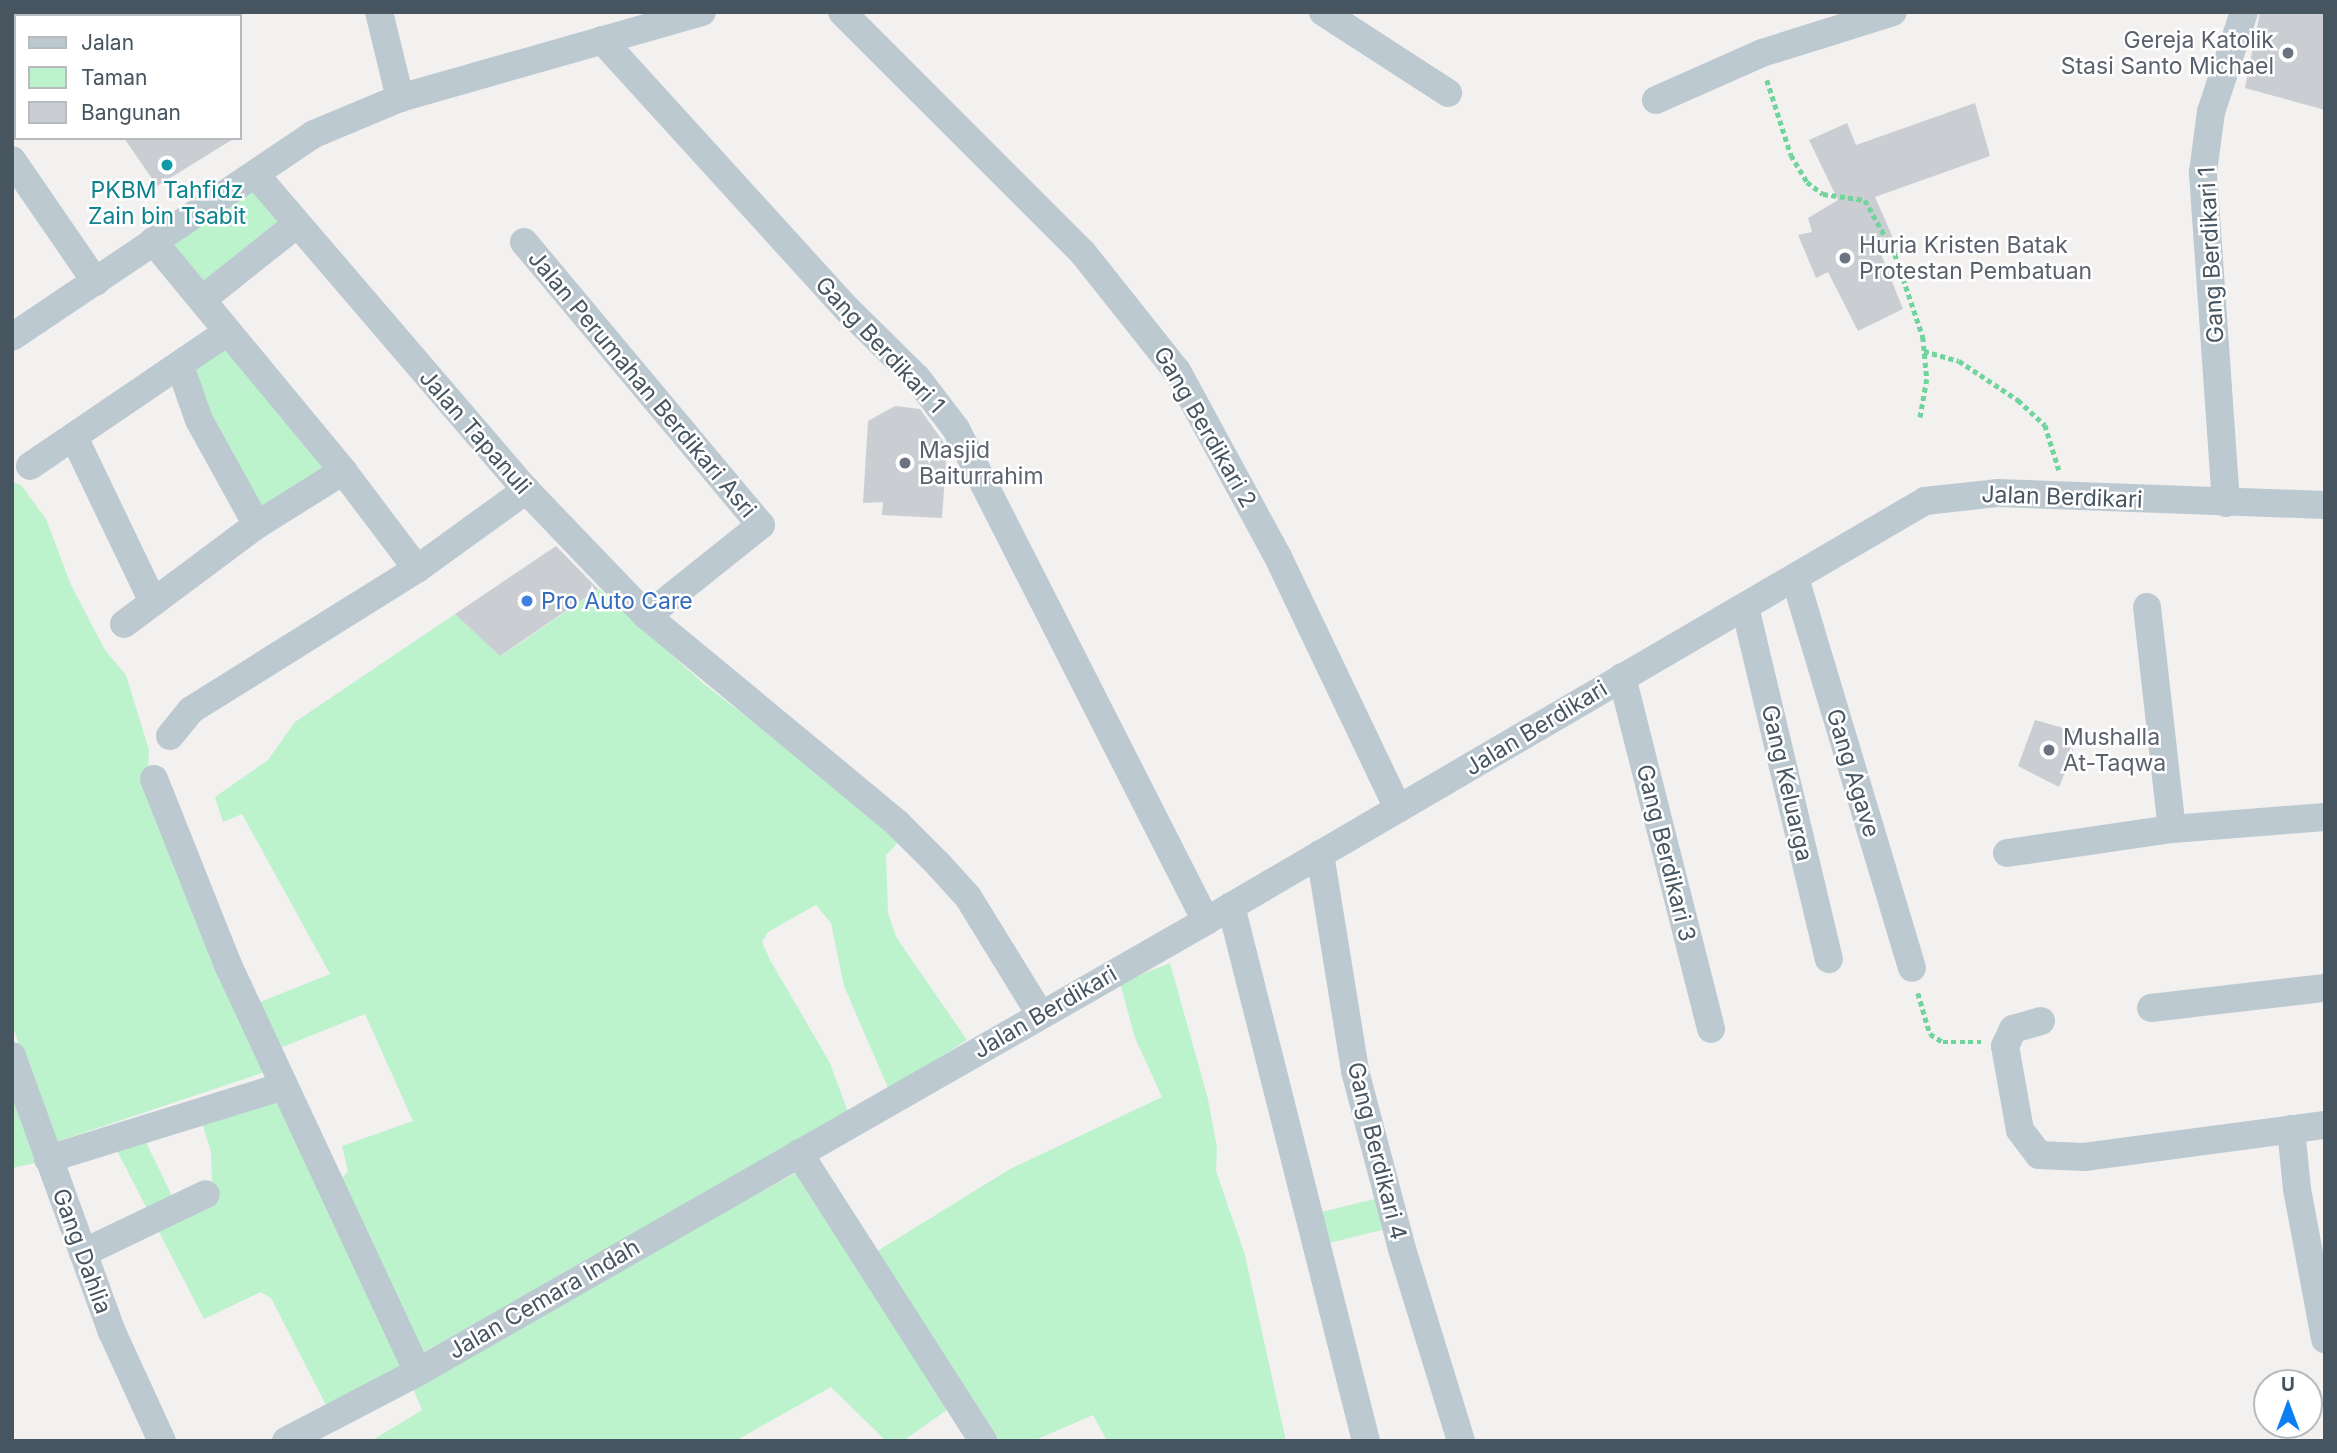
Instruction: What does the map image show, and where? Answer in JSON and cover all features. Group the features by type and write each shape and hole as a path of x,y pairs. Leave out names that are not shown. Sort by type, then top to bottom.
{"street":[{"path":"379,12 400,97"},
{"path":"12,337 314,134 400,97 702,12"},
{"name":"Gang Berdikari 2","path":"842,12 1083,253 1177,371 1279,557 1398,809"},
{"path":"1323,12 1448,93"},
{"path":"1656,100 1762,52 1893,12"},
{"name":"Gang Berdikari 1","path":"2226,503 2203,172 2211,112 2244,12"},
{"name":"Gang Berdikari 1","path":"602,40 839,300 917,378 956,429 1206,921"},
{"path":"12,160 96,282"},
{"name":"Jalan Tapanuli","path":"255,174 526,490 647,616 897,823 939,865 968,897 1040,1014"},
{"path":"204,298 297,224"},
{"path":"153,241 204,298 227,331 343,471 417,569"},
{"name":"Jalan Perumahan Berdikari Asri","path":"524,242 761,525 647,616"},
{"path":"30,466 180,366 227,331"},
{"path":"180,366 200,420 257,525"},
{"path":"74,437 153,602"},
{"path":"124,624 257,525 343,471"},
{"path":"170,736 195,708 417,569 526,490"},
{"name":"Jalan Berdikari","path":"799,1153 1320,855 1925,501 1967,493 2325,505"},
{"name":"Gang Agave","path":"1795,578 1912,968"},
{"name":"Gang Keluarga","path":"1745,607 1829,960"},
{"path":"2147,607 2172,829"},
{"name":"Gang Berdikari 3","path":"1622,677 1711,1029"},
{"path":"154,779 228,965 418,1371"},
{"path":"2007,853 2172,829 2325,817"},
{"name":"Gang Berdikari 4","path":"1320,855 1355,1071 1402,1249 1461,1441"},
{"path":"1231,906 1366,1441"},
{"path":"2151,1008 2325,988"},
{"path":"2040,1021 2013,1029 2006,1039 2020,1130 2039,1155 2084,1157 2325,1125"},
{"name":"Gang Dahlia","path":"12,1056 112,1332 162,1441"},
{"path":"48,1159 284,1086"},
{"path":"2291,1129 2297,1189 2325,1339"},
{"path":"799,1153 983,1441"},
{"name":"Jalan Cemara Indah","path":"286,1441 418,1371 799,1153"},
{"path":"83,1252 206,1194"}],"path":[{"path":"1762,52 1768,93 1791,155 1807,182 1823,194 1865,200 1907,285 1924,351 1927,379 1920,417"},
{"path":"1924,351 1959,361 2018,400 2045,425 2064,496"},
{"path":"1912,968 1930,1034 1943,1042 1963,1044 2006,1039"}],"green space":[{"path":"253,185 283,226 203,284 173,243"},
{"path":"229,344 327,467 258,512 191,373"},
{"path":"12,482 21,485 46,519 71,585 105,650 126,675 149,750 148,782 277,1068 53,1143 12,1024"},
{"path":"599,589 704,684 903,837 886,855 888,913 896,937 967,1040 889,1090 844,986 831,923 816,905 768,932 762,942 830,1063 849,1115 417,1356 336,1185 348,1171 342,1146 413,1121 365,1014 275,1050 253,1005 330,974 242,814 223,822 215,797 268,760 295,722 455,614 501,656"},
{"path":"1170,963 1208,1099 1217,1148 1216,1171 1245,1255 1286,1441 1107,1441 1093,1415 1033,1441 993,1441 874,1253 1010,1169 1162,1097 1135,1038 1120,983"},
{"path":"12,1084 40,1162 12,1168"},
{"path":"278,1102 403,1367 326,1405 271,1298 261,1292 204,1319 113,1143 143,1136 174,1200 212,1185 211,1152 201,1120"},
{"path":"797,1172 948,1409 903,1441 886,1441 831,1387 735,1441 371,1441 422,1410 412,1386"},
{"path":"1378,1198 1386,1229 1328,1244 1320,1213"}],"building":[{"name":"Gereja Katolik Stasi Santo Michael","path":"2260,12 2325,12 2325,110 2245,88"},
{"path":"1975,103 1990,156 1875,197 1893,238 1877,244 1903,309 1858,331 1828,272 1816,278 1798,235 1812,232 1808,218 1838,200 1809,140 1847,123 1856,145"},
{"name":"PKBM Tahfidz Zain bin Tsabit","path":"125,140 232,140 157,186"},
{"name":"Masjid Baiturrahim","path":"895,406 920,409 947,447 942,518 882,515 883,502 863,503 868,421"},
{"name":"Pro Auto Care","path":"556,546 598,589 500,656 455,614"},
{"name":"Mushalla At-Taqwa","path":"2035,720 2081,733 2059,787 2018,766"}],"place":[{"name":"Gereja Katolik Stasi Santo Michael","path":"2288,53"},
{"name":"PKBM Tahfidz Zain bin Tsabit","path":"167,165"},
{"name":"Huria Kristen Batak Protestan Pembatuan","path":"1845,258"},
{"name":"Masjid Baiturrahim","path":"905,463"},
{"name":"Pro Auto Care","path":"527,601"},
{"name":"Mushalla At-Taqwa","path":"2049,750"}]}
